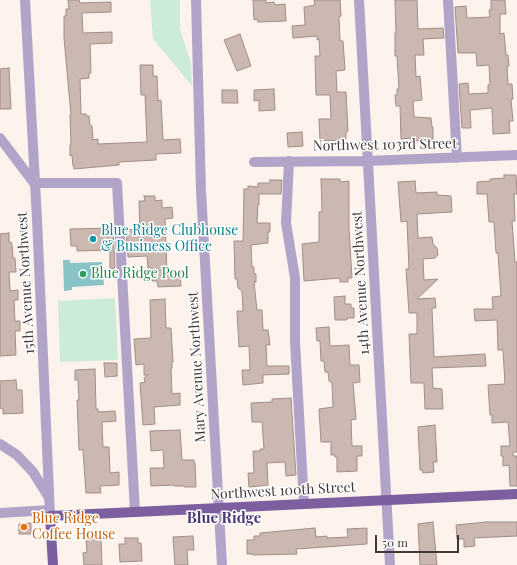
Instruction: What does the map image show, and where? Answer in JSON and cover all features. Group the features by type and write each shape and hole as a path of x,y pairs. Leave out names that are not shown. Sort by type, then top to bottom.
{"main road":[{"name":"Northwest 100th Street","path":"50,513 219,509 387,499 517,494"},
{"name":"15th Avenue Northwest","path":"50,513 52,565"}],"street":[{"name":"15th Avenue Northwest","path":"25,0 50,513"},
{"name":"Mary Avenue Northwest","path":"196,0 201,191 222,565"},
{"name":"14th Avenue Northwest","path":"360,0 390,565"},
{"path":"448,0 457,158"},
{"path":"0,138 34,183 117,183 135,512"},
{"name":"Northwest 103rd Street","path":"254,162 368,161 517,155"},
{"path":"289,161 286,223 296,278 295,342 304,504"},
{"path":"0,444 16,455 33,472 49,498"},
{"name":"Northwest 100th Street","path":"0,512 50,513"}],"green space":[{"path":"150,0 180,0 180,29 191,63 192,86 153,39"},
{"path":"115,298 118,360 60,362 58,301"}],"water":[{"name":"Blue Ridge Pool","path":"63,260 70,260 70,263 102,262 104,285 72,287 72,290 64,291"}],"building":[{"path":"68,0 79,0 80,3 111,2 111,12 82,13 83,33 112,32 112,43 90,44 91,73 89,73 89,78 80,79 81,114 86,114 86,116 89,116 90,125 92,126 93,140 98,139 98,144 147,142 145,95 141,95 140,65 153,65 153,76 157,76 158,101 161,100 163,140 180,139 181,153 156,154 156,160 119,162 119,165 74,169 72,155 70,156 71,115 64,38 64,16 66,16 66,9 69,9"},
{"path":"253,0 266,0 266,3 274,2 275,5 285,4 286,21 258,22 257,19 254,20"},
{"path":"314,0 340,0 340,41 343,41 345,70 336,71 337,92 346,92 348,131 346,132 346,139 320,141 319,119 331,119 330,95 316,95 315,56 320,56 319,39 317,40 317,36 293,38 292,26 305,25 304,7 315,5"},
{"path":"395,0 417,0 418,29 443,28 444,38 423,39 424,55 415,55 416,77 420,76 422,100 413,101 414,117 431,118 433,140 411,141 411,138 401,139 400,106 396,106 395,95 397,95 397,89 399,89 397,56 395,56"},
{"path":"491,0 505,0 506,14 500,14 500,34 504,33 506,55 508,55 509,66 507,66 508,84 512,84 513,99 511,99 513,121 509,121 510,133 493,134 492,108 470,110 471,128 462,128 459,84 468,83 469,94 488,93 488,85 490,85 489,65 477,66 476,53 458,53 455,7 466,6 467,18 490,17 489,10 491,10"},
{"path":"240,34 251,66 237,71 224,40"},
{"path":"9,68 11,109 0,109 0,69"},
{"path":"274,89 275,110 259,111 259,100 254,101 254,90"},
{"path":"222,90 237,90 238,103 222,103"},
{"path":"302,132 303,146 288,147 287,133"},
{"path":"504,175 516,175 517,194 514,194 515,221 512,221 515,262 517,262 517,452 513,452 513,456 517,456 517,486 510,486 509,465 503,466 503,456 501,456 501,446 510,446 508,422 492,423 492,415 490,415 488,385 505,384 503,350 498,350 497,320 475,321 474,309 493,309 492,297 501,296 494,222 489,222 487,194 477,194 477,182 504,178"},
{"path":"321,179 340,179 340,182 349,181 349,228 352,278 348,278 348,282 340,282 340,278 304,281 302,244 319,242 319,212 322,212"},
{"path":"270,180 282,180 281,194 259,194 257,223 270,223 270,232 268,232 268,243 251,245 252,267 254,267 254,274 256,274 256,282 254,282 257,310 262,310 263,330 268,330 270,345 266,345 267,366 289,366 289,374 263,375 263,383 243,385 242,370 250,370 249,346 239,347 237,311 243,311 242,291 238,288 237,279 235,279 234,241 243,241 244,189 248,189 248,186 258,187 258,183 270,183"},
{"path":"415,181 416,193 437,192 437,195 451,196 452,212 417,214 418,238 432,237 433,244 437,248 438,255 435,258 423,259 424,280 438,279 417,299 435,298 436,308 432,308 434,357 485,354 486,366 432,368 433,388 442,389 443,409 425,409 424,383 411,383 409,334 417,334 417,313 409,313 406,269 409,269 407,221 401,222 398,182"},
{"path":"144,196 155,196 155,201 162,200 162,208 172,207 173,218 165,219 167,272 180,272 181,286 158,287 157,281 152,281 152,268 148,268 147,256 128,257 126,230 140,229 139,201 145,201"},
{"name":"Blue Ridge Clubhouse & Business Office","path":"113,228 115,268 110,269 110,250 77,251 77,246 71,246 70,229"},
{"path":"9,233 9,242 11,242 12,245 16,272 9,272 10,291 18,290 18,300 14,300 15,321 20,321 20,331 15,331 16,355 0,356 0,234"},
{"path":"345,296 345,304 351,304 351,308 354,308 354,318 347,318 347,320 335,320 334,297"},
{"path":"165,299 166,328 171,328 173,362 171,368 172,394 180,393 180,405 154,407 155,424 143,425 140,383 145,382 144,378 148,375 144,375 144,364 136,365 134,339 151,338 150,300"},
{"path":"329,327 330,346 349,345 350,365 359,365 360,382 353,383 356,419 351,420 352,446 362,446 362,456 357,456 357,471 337,472 337,457 335,457 335,455 331,455 331,442 321,442 319,409 333,407 332,383 329,381 328,372 325,372 324,361 321,361 320,341 317,341 316,328"},
{"path":"104,363 117,363 117,376 105,377"},
{"path":"95,369 96,409 98,409 98,412 115,411 116,421 102,422 103,447 109,447 110,473 119,472 119,485 100,486 101,493 86,493 83,450 79,450 77,400 79,400 78,380 75,380 75,370"},
{"path":"16,380 17,390 22,390 23,413 3,414 3,409 0,408 0,381"},
{"path":"291,398 296,475 286,476 285,462 267,463 268,485 249,487 248,473 254,473 253,451 260,451 260,449 264,449 262,422 252,422 251,403 272,402 272,399"},
{"path":"435,425 437,462 433,462 434,472 423,473 422,470 420,470 418,427"},
{"path":"180,430 182,460 194,460 196,487 174,485 151,486 150,468 164,468 163,450 151,451 150,431"},
{"path":"433,522 437,565 420,565 418,524"},
{"path":"486,522 517,522 517,536 474,538 475,546 466,547 464,547 464,539 457,539 456,525"},
{"name":"Blue Ridge Coffee House","path":"31,523 31,534 19,534 19,524"},
{"path":"315,528 316,537 327,536 327,538 348,537 347,529 367,528 367,544 296,549 297,554 247,554 247,540 254,540 254,536 260,536 260,533"},
{"path":"193,536 194,550 187,550 188,565 175,565 173,537"},
{"path":"125,538 138,538 138,543 141,543 142,561 120,562 119,544 125,544"},
{"path":"86,539 101,539 102,565 84,565 83,553 87,552"}],"place":[{"name":"Blue Ridge Clubhouse & Business Office","path":"93,239"},
{"name":"Blue Ridge Pool","path":"83,274"},
{"name":"Blue Ridge Coffee House","path":"24,527"}],"district":[{"name":"Blue Ridge","path":"224,518"}]}
